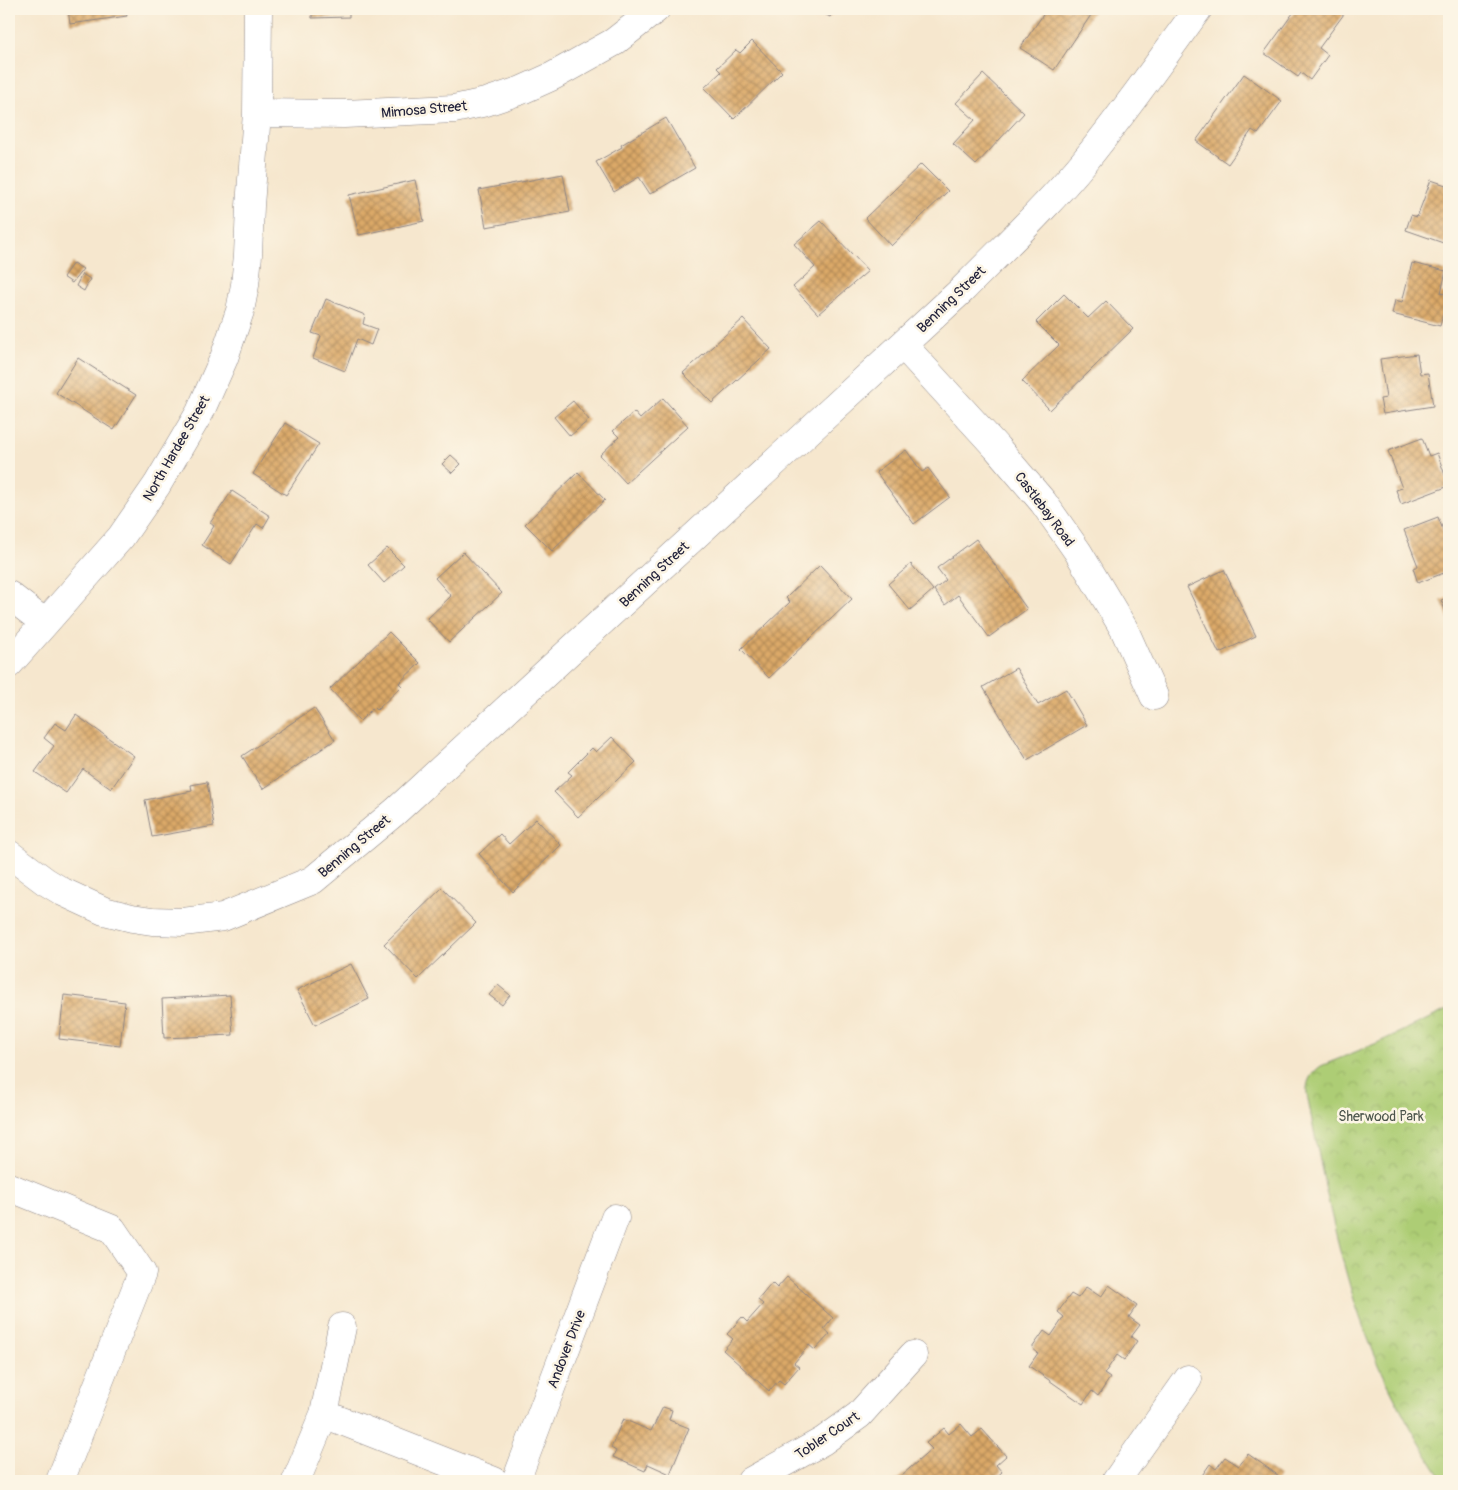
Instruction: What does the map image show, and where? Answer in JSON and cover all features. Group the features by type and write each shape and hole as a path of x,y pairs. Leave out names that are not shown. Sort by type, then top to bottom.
{"street":[{"name":"North Hardee Street","path":"9,664 121,537 157,485 200,412 224,358 240,311 248,255 256,113 258,9"},
{"name":"Mimosa Street","path":"256,113 364,113 454,109 486,102 522,90 568,68 614,42 656,9"},
{"name":"Benning Street","path":"9,854 63,892 104,910 132,918 152,921 183,922 223,917 312,880 396,811 962,290 1044,207 1083,162 1198,9"},
{"name":"Castlebay Road","path":"903,345 997,448 1043,502 1078,552 1124,629 1154,696"},
{"path":"9,595 45,623"},
{"path":"9,1187 112,1229 142,1274 60,1481"},
{"name":"Andover Drive","path":"516,1481 615,1218"},
{"path":"296,1481 324,1414 342,1327"},
{"name":"Tobler Court","path":"751,1481 823,1441 859,1415 913,1355"},
{"path":"1116,1481 1188,1379"},
{"path":"324,1414 494,1481"}],"green space":[{"name":"Sherwood Park","path":"1449,1009 1449,1481 1444,1481 1414,1433 1387,1383 1355,1303 1330,1209 1307,1090 1308,1082 1314,1072 1321,1066 1377,1043"}],"building":[{"path":"68,9 125,9 127,16 70,24"},
{"path":"312,9 389,9 389,11 349,12 349,17 312,18"},
{"path":"815,9 835,9 830,17"},
{"path":"1047,9 1095,9 1054,70 1020,48"},
{"path":"1296,9 1338,9 1344,14 1319,48 1328,55 1310,80 1301,73 1298,77 1264,53"},
{"path":"752,41 782,72 734,119 704,88 721,72 717,68 736,50 740,53"},
{"path":"983,74 1024,113 976,165 953,144 975,120 956,103"},
{"path":"1244,74 1282,101 1258,134 1252,130 1228,164 1196,141"},
{"path":"666,118 695,168 650,194 639,177 614,192 596,162"},
{"path":"921,164 948,191 891,246 865,218"},
{"path":"563,174 570,212 486,227 479,190"},
{"path":"415,180 424,221 359,235 349,195"},
{"path":"1431,180 1449,186 1449,245 1406,230 1411,215 1417,217"},
{"path":"821,221 868,271 818,314 793,287 815,267 794,244"},
{"path":"73,263 83,269 72,283 63,277"},
{"path":"1412,263 1446,271 1441,293 1448,295 1440,326 1392,314 1395,300 1402,302"},
{"path":"82,274 90,279 84,291 76,286"},
{"path":"1064,294 1088,318 1106,301 1133,329 1050,410 1022,381 1059,345 1036,322"},
{"path":"326,299 365,315 363,324 377,329 371,345 357,339 345,371 313,358 321,336 312,333"},
{"path":"743,319 771,349 712,403 683,373"},
{"path":"1417,354 1420,374 1428,373 1433,406 1383,414 1380,399 1386,398 1380,359"},
{"path":"78,358 136,395 114,430 56,393"},
{"path":"663,398 688,426 626,483 600,455 619,437 613,431 634,412 640,419"},
{"path":"573,401 589,420 570,436 554,417"},
{"path":"285,423 319,444 286,495 253,474"},
{"path":"1422,438 1429,456 1437,453 1449,486 1401,504 1396,490 1402,488 1388,451"},
{"path":"906,450 922,472 928,468 950,497 914,524 876,472"},
{"path":"451,455 461,464 452,473 442,464"},
{"path":"578,472 605,500 552,551 525,524"},
{"path":"232,491 270,516 263,528 257,524 231,564 202,545 214,526 210,523"},
{"path":"1438,517 1445,535 1449,534 1449,571 1418,583 1413,568 1418,566 1404,530"},
{"path":"976,539 1027,609 989,637 958,595 945,605 934,590 946,580 937,568"},
{"path":"387,548 404,565 384,583 368,565"},
{"path":"463,552 502,593 449,642 427,619 451,596 435,578"},
{"path":"911,564 933,590 910,610 888,584"},
{"path":"820,565 852,599 769,678 741,649 790,602 786,598"},
{"path":"1224,570 1256,636 1219,653 1187,587"},
{"path":"1449,597 1449,620 1441,600"},
{"path":"389,632 420,663 399,683 402,686 377,710 374,707 360,721 330,689"},
{"path":"1016,668 1038,705 1066,689 1087,725 1027,760 983,687"},
{"path":"314,708 335,740 263,789 242,756"},
{"path":"76,715 134,756 111,789 83,769 66,793 35,772 54,746 44,738 55,723 66,730"},
{"path":"612,737 636,762 578,817 554,792 572,775 568,772 592,748 596,752"},
{"path":"207,782 214,826 152,837 145,800 192,791 191,785"},
{"path":"536,819 561,845 513,892 479,854 500,834 509,844"},
{"path":"442,888 476,923 418,979 384,944"},
{"path":"351,964 369,999 315,1025 297,990"},
{"path":"498,985 510,995 502,1005 489,995"},
{"path":"64,995 125,1002 120,1046 59,1039"},
{"path":"230,995 233,1035 164,1038 162,999"},
{"path":"787,1277 833,1318 824,1329 830,1334 815,1350 809,1345 794,1363 799,1367 784,1384 779,1380 769,1391 723,1350 733,1339 727,1334 742,1317 747,1322 763,1304 758,1300 772,1283 777,1288"},
{"path":"1109,1285 1137,1305 1129,1317 1140,1325 1131,1337 1137,1341 1124,1360 1117,1355 1104,1374 1110,1378 1098,1396 1092,1391 1083,1404 1029,1366 1038,1353 1032,1348 1044,1331 1051,1336 1064,1317 1058,1312 1071,1294 1078,1298 1086,1287 1101,1297"},
{"path":"663,1407 672,1410 669,1420 689,1428 670,1474 648,1464 645,1471 613,1457 616,1451 611,1448 623,1419 651,1431"},
{"path":"961,1424 972,1437 982,1429 1006,1456 996,1465 1002,1472 992,1481 895,1481 932,1449 926,1443 944,1428 949,1434"},
{"path":"1248,1454 1279,1476 1276,1481 1198,1481 1210,1464 1216,1469 1225,1457 1239,1466"}]}
